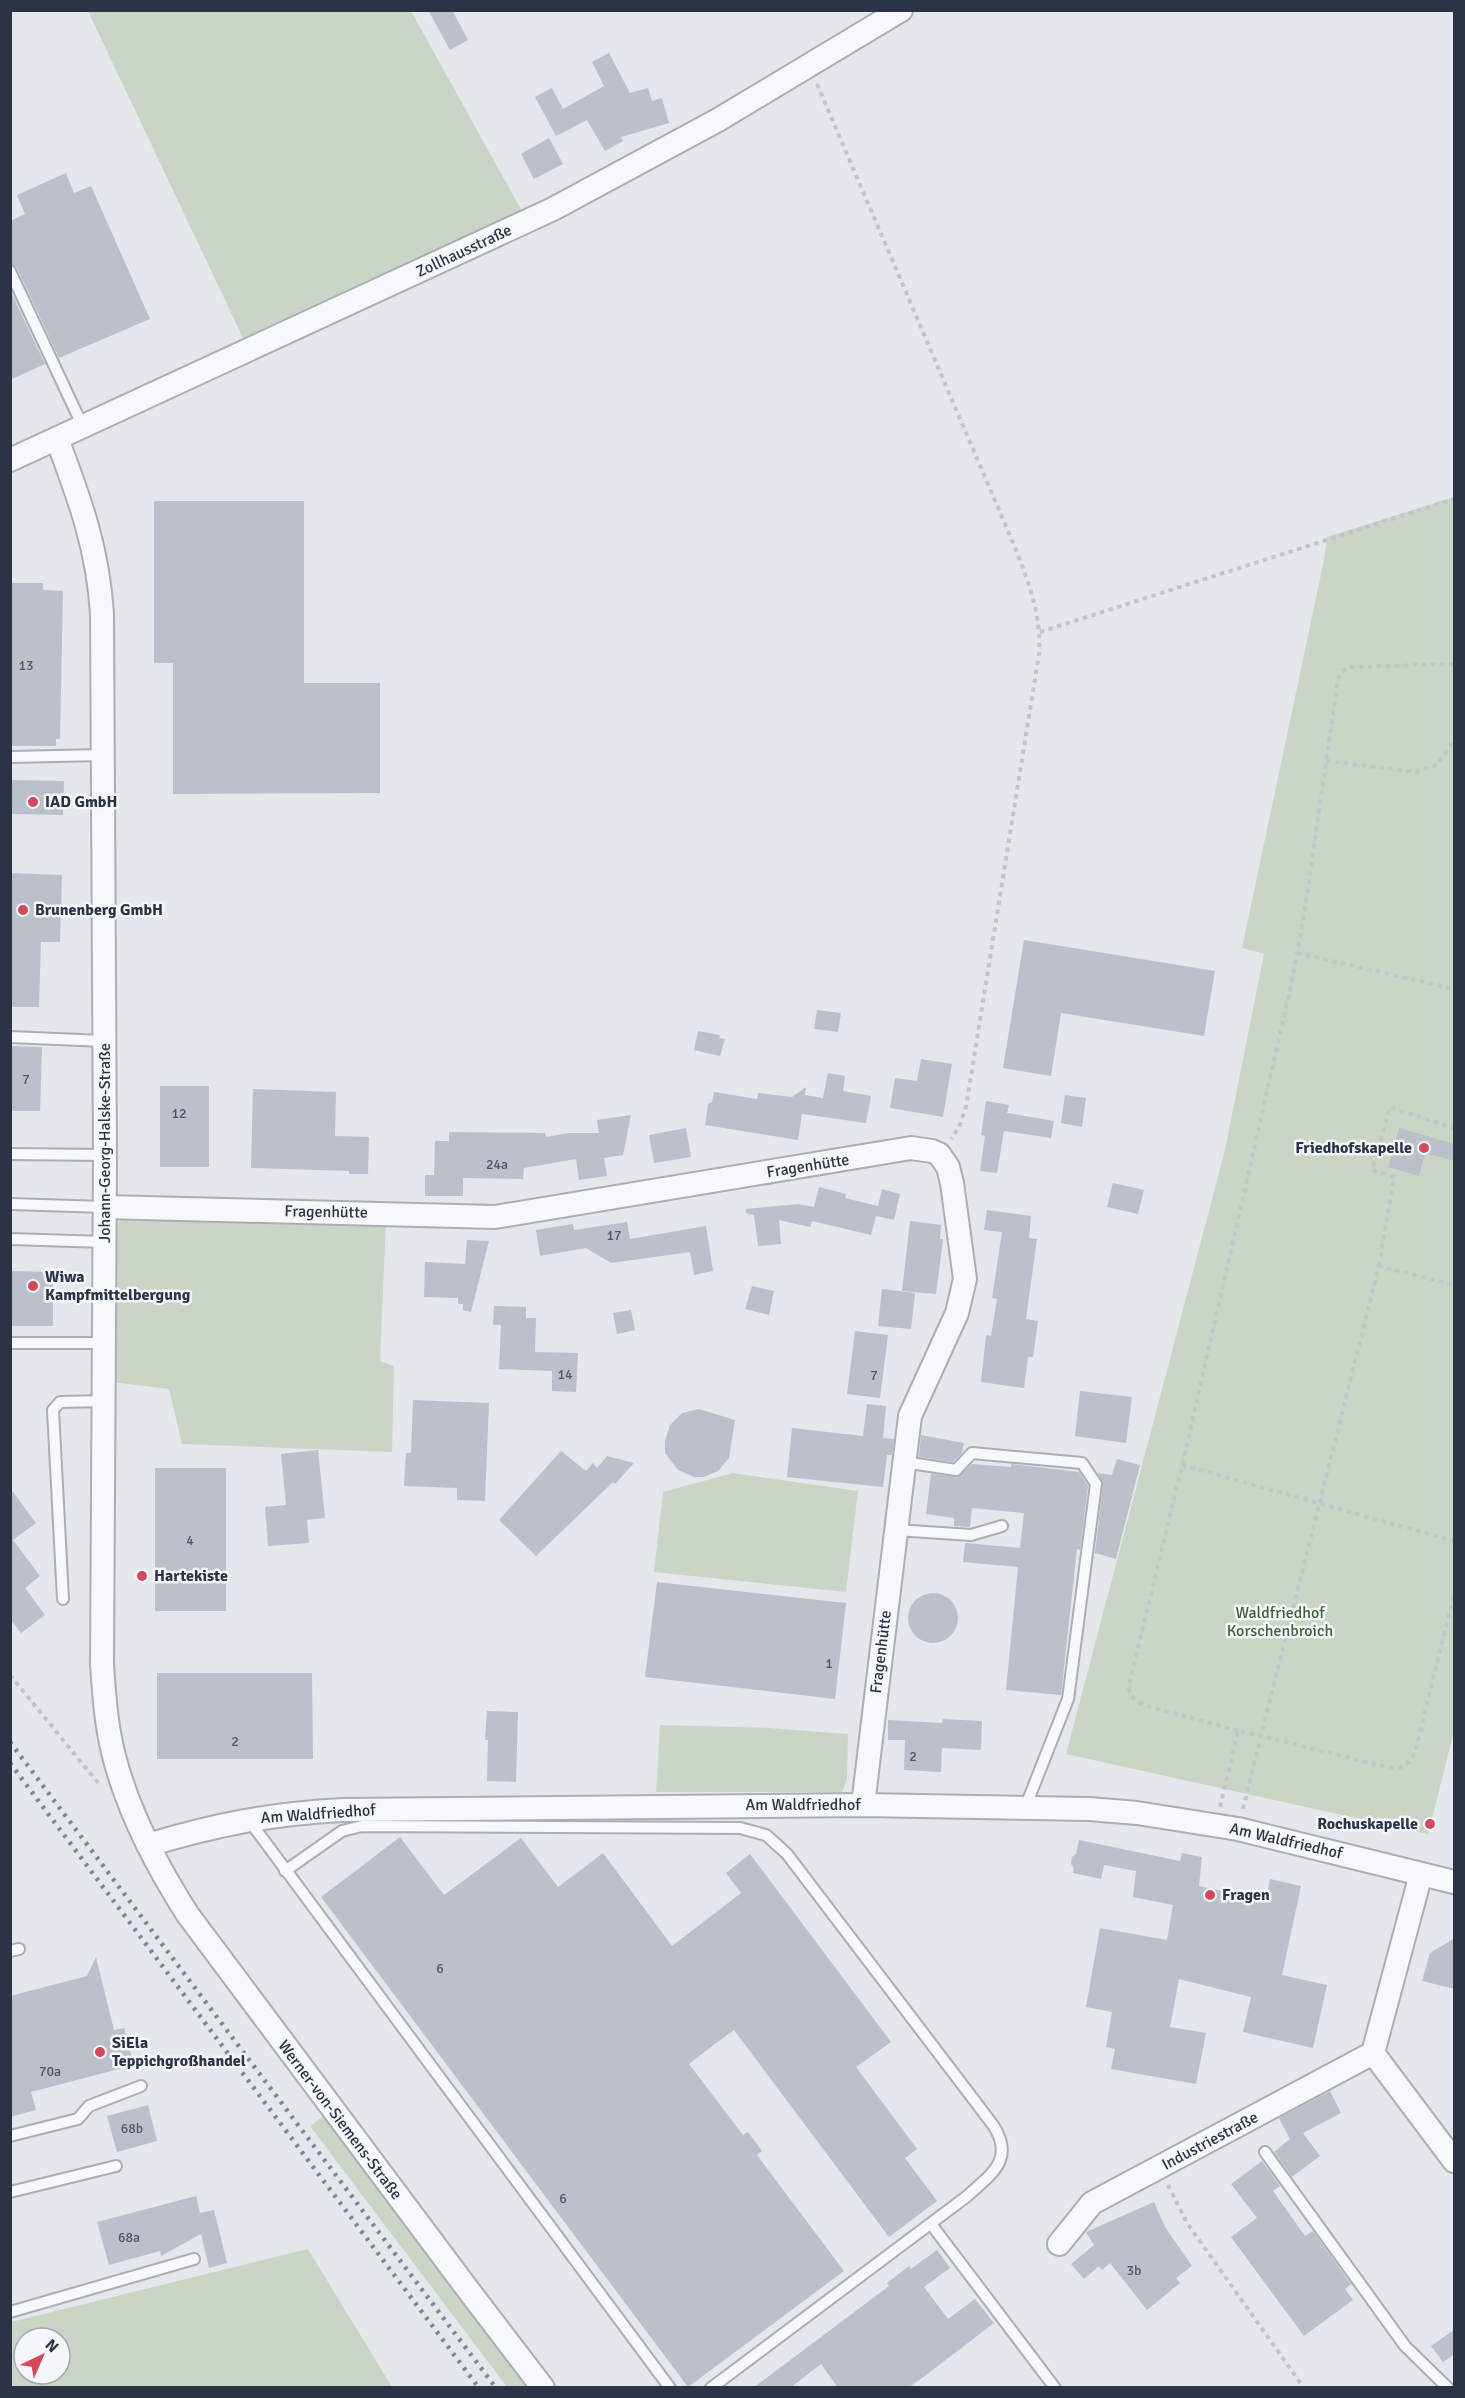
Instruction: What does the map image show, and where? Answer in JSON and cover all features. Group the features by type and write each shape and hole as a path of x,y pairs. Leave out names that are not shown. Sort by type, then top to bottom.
{"street":[{"name":"Zollhausstraße","path":"10,460 553,209 718,120 901,10"},
{"name":"Johann-Georg-Halske-Straße","path":"57,439 90,529 100,585 102,614 105,1041 102,1664 104,1698 113,1752 133,1812 148,1845"},
{"name":"Fragenhütte","path":"105,1207 495,1217 911,1149 926,1149 939,1154 948,1167 952,1183 964,1269 963,1291 957,1313 910,1416 863,1805"},
{"name":"Am Waldfriedhof","path":"148,1845 197,1830 274,1814 343,1810 863,1805 1025,1808 1125,1812 1216,1825 1455,1882"},
{"name":"Werner-von-Siemens-Straße","path":"148,1845 170,1886 207,1943 543,2388"},
{"path":"1421,1874 1373,2053 1455,2161"},
{"name":"Industriestraße","path":"1059,2244 1092,2203 1373,2053"}],"lane":[{"path":"10,271 84,427"},
{"path":"10,757 103,755"},
{"path":"10,1037 105,1041"},
{"path":"10,1154 105,1155"},
{"name":"Fragenhütte","path":"10,1203 105,1207"},
{"path":"10,1239 105,1242"},
{"path":"10,1343 105,1343"},
{"path":"63,1599 53,1410 60,1402 104,1401"},
{"path":"905,1452 956,1470 972,1453 1082,1463 1096,1484 1068,1699 1025,1808"},
{"path":"896,1530 971,1535 1002,1526"},
{"path":"248,1819 670,2388"},
{"path":"285,1871 333,1836 347,1829 362,1826 740,1828 766,1835 777,1842 787,1854 999,2134 1003,2144 1003,2153 995,2170 966,2197 711,2388"},
{"path":"10,2136 78,2119 89,2106 141,2086"},
{"path":"1265,2152 1406,2346 1448,2388"},
{"path":"10,2192 116,2166"},
{"path":"931,2224 1055,2388"},
{"path":"10,2312 194,2259"}],"path":[{"path":"809,67 1014,544 1035,603 1040,632 1038,666 966,1107 956,1133 939,1154"},
{"path":"1040,632 1455,499"},
{"path":"1455,664 1351,667 1340,673 1297,953 1282,1029 1129,1690 1134,1699 1144,1705 1238,1731 1386,1767 1405,1767 1410,1762 1416,1748 1455,1594"},
{"path":"1326,761 1416,772 1437,765 1455,740"},
{"path":"1297,953 1455,989"},
{"path":"1238,1829 1379,1266 1394,1177 1372,1170 1390,1107 1455,1128"},
{"path":"1379,1266 1455,1285"},
{"path":"1182,1465 1455,1541"},
{"path":"10,1675 101,1787"},
{"path":"1216,1825 1238,1731"},
{"path":"1159,2169 1187,2223 1304,2388"}],"green space":[{"path":"88,11 411,11 523,213 243,338"},
{"name":"Waldfriedhof Korschenbroich","path":"1454,497 1454,1731 1428,1834 1066,1754 1225,1150 1264,954 1242,948 1327,537"},
{"path":"125,1213 386,1221 380,1361 394,1366 392,1452 182,1444 169,1389 112,1382 112,1231"},
{"path":"733,1473 858,1491 846,1592 654,1572 663,1492"},
{"path":"660,1725 769,1728 848,1734 847,1779 842,1792 656,1792"},
{"path":"325,2115 531,2387 507,2387 310,2126"},
{"path":"308,2249 392,2387 11,2387 11,2322"}],"building":[{"path":"428,10 452,10 468,40 450,50"},
{"path":"609,53 630,93 648,88 652,101 662,98 669,123 621,137 623,141 605,151 587,120 556,136 535,97 552,88 563,109 604,86 592,62"},
{"path":"549,138 563,164 534,179 521,154"},
{"path":"66,173 74,193 91,186 150,319 59,358 17,268 10,264 10,221 25,214 17,195"},
{"path":"10,290 45,364 10,380"},
{"path":"154,501 304,501 304,683 380,683 380,793 173,794 173,663 154,663"},
{"path":"10,583 43,583 43,590 63,591 60,739 56,739 56,746 10,746"},
{"path":"10,780 64,781 63,815 10,814"},
{"path":"10,873 62,875 60,942 41,942 39,1007 10,1007"},
{"path":"1024,940 1215,971 1204,1036 1061,1013 1051,1076 1003,1068"},
{"path":"817,1010 841,1013 838,1032 814,1029"},
{"path":"698,1031 720,1035 719,1038 725,1039 720,1056 694,1050"},
{"path":"10,1046 42,1047 40,1111 10,1111"},
{"path":"921,1059 952,1064 943,1117 890,1108 895,1078 917,1081"},
{"path":"828,1073 845,1076 843,1091 871,1096 866,1123 802,1114 798,1140 705,1125 708,1104 712,1102 714,1092 757,1099 758,1093 792,1097 806,1087 805,1095 823,1098"},
{"path":"160,1086 209,1086 209,1167 160,1167"},
{"path":"253,1089 336,1092 335,1136 369,1137 368,1174 349,1174 349,1171 251,1168"},
{"path":"1065,1095 1086,1098 1082,1127 1061,1123"},
{"path":"986,1101 1009,1105 1007,1113 1054,1121 1051,1138 1004,1131 997,1173 980,1171 985,1136 981,1135"},
{"path":"631,1115 623,1155 604,1158 607,1176 579,1180 576,1159 524,1168 523,1179 463,1178 463,1196 425,1196 425,1175 434,1175 435,1141 449,1141 449,1132 545,1133 546,1137 569,1133 599,1133 597,1120"},
{"path":"686,1128 691,1157 654,1163 649,1135"},
{"name":"Friedhofskapelle","path":"1399,1128 1455,1144 1455,1161 1425,1153 1419,1176 1388,1167"},
{"path":"1113,1183 1144,1190 1138,1214 1107,1207"},
{"path":"819,1187 846,1194 845,1198 878,1206 882,1189 900,1194 894,1220 876,1216 871,1235 812,1221 810,1227 779,1220 781,1244 758,1246 754,1215 746,1213 746,1209 798,1204 814,1207"},
{"path":"987,1210 1031,1216 1029,1238 1037,1239 1026,1319 1038,1321 1033,1357 1028,1357 1024,1388 981,1382 986,1335 991,1336 997,1299 992,1298 1002,1232 984,1230"},
{"path":"910,1221 941,1225 940,1239 943,1239 936,1294 902,1291"},
{"path":"627,1222 630,1239 706,1226 713,1271 694,1275 690,1252 611,1263 586,1248 540,1256 536,1230 573,1224 574,1230"},
{"path":"467,1240 489,1241 471,1312 463,1310 463,1304 458,1304 458,1298 424,1297 425,1262 465,1264"},
{"path":"10,1271 53,1272 53,1326 12,1326"},
{"path":"752,1286 774,1291 769,1315 745,1309"},
{"path":"882,1289 915,1293 911,1329 878,1326"},
{"path":"494,1306 526,1307 526,1318 536,1318 535,1352 578,1353 576,1392 552,1391 552,1371 499,1369 501,1325 493,1325"},
{"path":"631,1310 635,1330 617,1334 613,1313"},
{"path":"855,1331 888,1335 880,1398 847,1394"},
{"path":"1080,1391 1132,1397 1126,1443 1075,1436"},
{"path":"413,1400 489,1403 485,1501 457,1500 457,1488 404,1486 406,1453 411,1453"},
{"path":"867,1404 886,1406 883,1438 894,1439 892,1455 887,1455 883,1487 787,1477 792,1428 863,1436"},
{"path":"699,1409 735,1420 729,1458 718,1471 704,1477 694,1477 678,1470 665,1453 665,1441 670,1425 682,1413"},
{"path":"921,1435 964,1443 962,1453 953,1462 919,1457"},
{"path":"318,1450 325,1518 307,1520 309,1543 268,1546 265,1507 286,1505 281,1454"},
{"path":"561,1451 586,1471 593,1463 597,1468 607,1456 634,1463 615,1484 613,1482 536,1556 499,1520"},
{"path":"1117,1459 1140,1465 1116,1559 1095,1553 1103,1485 1098,1473 1112,1475"},
{"path":"972,1464 1011,1467 1011,1464 1079,1472 1088,1486 1080,1550 1077,1549 1061,1695 1006,1690 1018,1567 963,1562 965,1543 1020,1548 1024,1513 972,1508 970,1527 954,1526 954,1518 926,1514 931,1474 958,1477"},
{"path":"155,1468 226,1468 226,1611 155,1611"},
{"path":"10,1488 36,1523 13,1540 40,1576 25,1588 45,1615 21,1633 10,1619"},
{"path":"657,1582 846,1603 835,1699 645,1677"},
{"path":"933,1593 942,1595 953,1604 958,1618 956,1627 947,1638 933,1643 924,1641 913,1632 908,1618 910,1609 919,1598"},
{"path":"157,1673 312,1673 313,1759 157,1759"},
{"path":"487,1711 518,1712 516,1782 487,1781 488,1740 485,1740"},
{"path":"943,1719 982,1721 981,1750 942,1748 941,1772 904,1770 905,1740 888,1740 888,1720 942,1723"},
{"path":"400,1837 444,1895 521,1838 558,1887 603,1853 672,1946 741,1893 726,1873 750,1854 891,2042 856,2067 917,2149 905,2158 937,2201 889,2237 734,2030 711,2047 689,2064 743,2135 748,2132 762,2151 757,2155 844,2271 688,2387 321,1897"},
{"path":"1079,1840 1180,1861 1182,1853 1202,1857 1199,1886 1266,1901 1270,1879 1301,1886 1282,1975 1327,1985 1313,2048 1243,2032 1251,1997 1179,1979 1170,2027 1206,2033 1196,2084 1111,2069 1115,2049 1106,2047 1112,2012 1086,2007 1100,1928 1167,1940 1173,1905 1133,1897 1136,1871 1104,1865 1101,1879 1073,1873 1072,1857 1076,1854"},
{"path":"1455,1938 1455,1989 1422,1981 1430,1953"},
{"path":"96,1957 114,2030 124,2028 134,2065 31,2092 36,2110 10,2117 10,1996 87,1976"},
{"path":"1330,2091 1341,2113 1303,2133 1320,2156 1292,2177 1274,2152 1290,2139 1279,2118"},
{"path":"148,2105 157,2141 117,2152 107,2116"},
{"path":"1262,2161 1280,2186 1273,2191 1305,2236 1313,2231 1351,2284 1345,2289 1353,2300 1304,2336 1231,2237 1257,2218 1231,2184"},
{"path":"196,2196 200,2213 214,2210 227,2263 209,2268 201,2234 161,2256 160,2251 109,2265 97,2222"},
{"path":"1154,2202 1165,2227 1192,2266 1176,2278 1180,2283 1147,2310 1110,2263 1102,2270 1099,2266 1084,2279 1071,2264 1094,2245 1086,2232"},
{"path":"937,2250 950,2268 924,2287 948,2319 975,2299 994,2323 926,2375 908,2388 838,2388 821,2364 790,2388 753,2388 889,2286 887,2283 909,2266 911,2269"},
{"path":"1455,2329 1455,2354 1443,2362 1431,2346"}],"railway":[{"path":"10,1742 496,2388"},
{"path":"10,1763 479,2388"}],"place":[{"name":"IAD GmbH","path":"33,802"},
{"name":"Brunenberg GmbH","path":"23,910"},
{"name":"Friedhofskapelle","path":"1424,1148"},
{"name":"Wiwa Kampfmittelbergung","path":"33,1286"},
{"name":"Hartekiste","path":"142,1576"},
{"name":"Rochuskapelle","path":"1430,1824"},
{"name":"Fragen","path":"1210,1895"},
{"name":"SiEla Teppichgroßhandel","path":"100,2052"}]}
